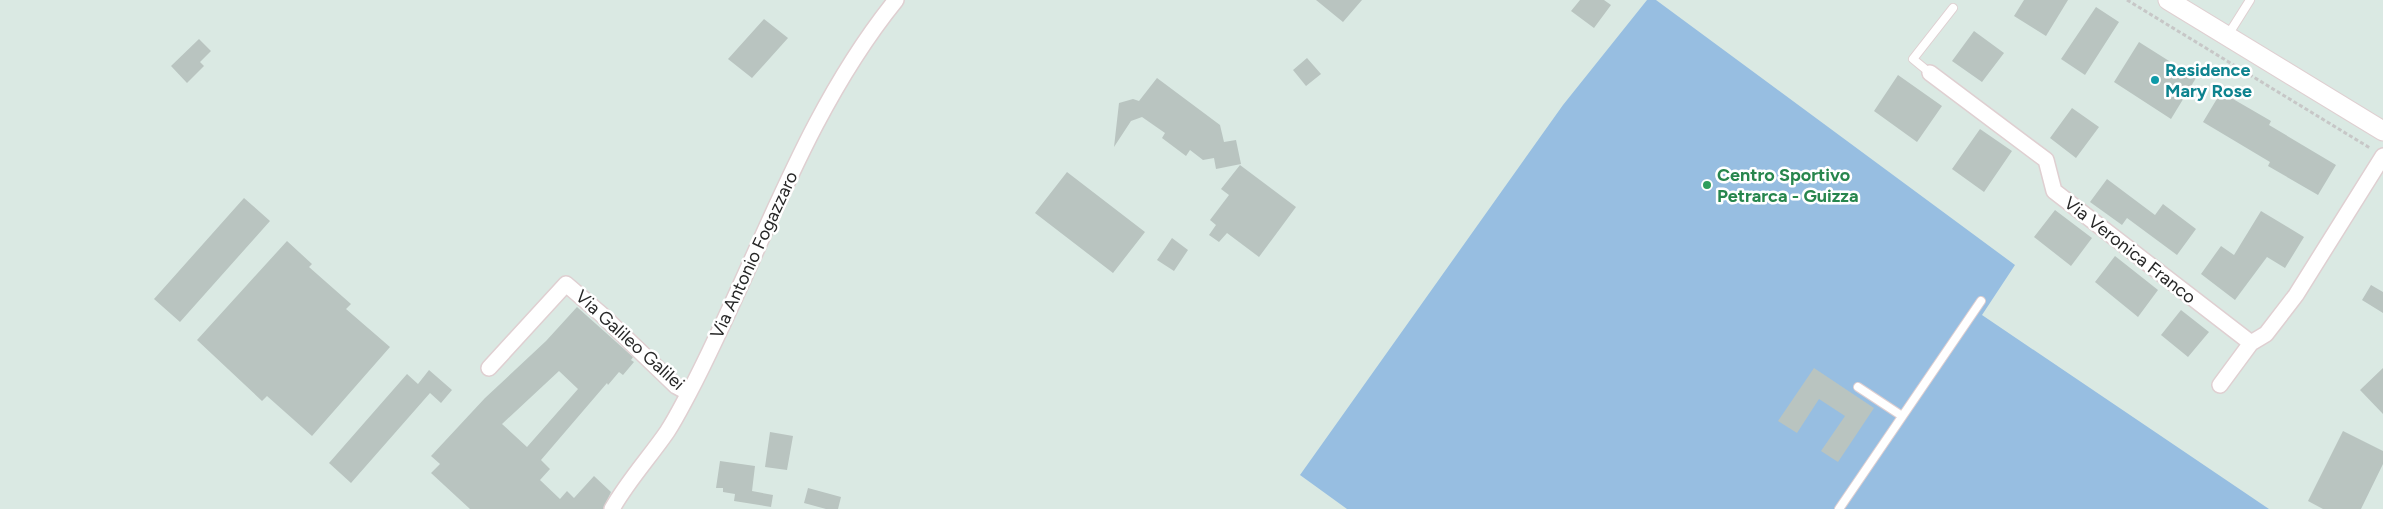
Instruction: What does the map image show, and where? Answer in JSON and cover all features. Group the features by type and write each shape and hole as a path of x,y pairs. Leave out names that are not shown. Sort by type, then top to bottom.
{"street":[{"name":"Via Antonio Fogazzaro","path":"612,509 668,431 689,393 823,110 859,50 896,0"},
{"path":"2168,0 2383,131"},
{"name":"Via Veronica Franco","path":"1930,73 2046,160 2054,191 2251,343"},
{"path":"2220,385 2251,343 2266,334 2296,295 2378,153"},
{"name":"Via Galileo Galilei","path":"489,368 566,284 602,314 676,386 689,393"}],"lane":[{"path":"2228,35 2250,0"},
{"path":"1930,73 1913,59 1953,8"},
{"path":"1839,509 1982,301"},
{"path":"1858,387 1902,416"}],"path":[{"path":"2127,0 2378,153"}],"shaded area":[{"name":"Centro Sportivo Petrarca - Guizza","path":"1647,0 1656,0 2015,265 1982,315 2269,509 1347,509 1300,475 1563,105"}],"building":[{"path":"1316,0 1362,0 1343,22"},
{"path":"1580,0 1604,0 1611,5 1594,28 1571,11"},
{"path":"2024,0 2068,0 2046,36 2014,16"},
{"path":"2096,7 2119,22 2085,75 2061,59"},
{"path":"764,19 788,38 752,78 728,59"},
{"path":"1974,31 2004,53 1982,82 1952,61"},
{"path":"199,39 211,51 200,62 204,66 187,83 171,66"},
{"name":"Residence Mary Rose","path":"2139,42 2196,78 2171,119 2114,82"},
{"path":"1307,58 1321,74 1306,86 1293,70"},
{"path":"1898,75 1942,106 1917,142 1874,111"},
{"path":"1157,78 1220,125 1224,142 1236,140 1241,164 1216,169 1214,158 1203,160 1190,150 1186,156 1162,138 1165,133 1142,117 1131,121 1114,147 1119,103 1133,99 1139,101"},
{"path":"2221,92 2271,121 2269,125 2336,165 2318,195 2268,166 2270,162 2203,122"},
{"path":"2072,108 2099,127 2076,158 2050,138"},
{"path":"1980,129 2012,151 1984,192 1952,169"},
{"path":"1240,165 1296,207 1259,257 1227,233 1219,242 1209,235 1216,225 1210,220 1229,195 1221,189"},
{"path":"1067,172 1145,232 1113,273 1035,213"},
{"path":"2107,179 2155,215 2163,204 2196,229 2177,255 2127,218 2122,225 2090,202"},
{"path":"244,198 270,221 180,322 154,299"},
{"path":"2055,210 2092,238 2071,266 2034,237"},
{"path":"2261,211 2304,237 2285,268 2267,257 2235,300 2201,274 2221,246 2234,255"},
{"path":"1172,238 1188,250 1174,271 1157,260"},
{"path":"287,241 312,264 309,267 351,304 346,309 390,347 312,436 267,396 262,401 197,340"},
{"path":"2115,256 2158,290 2138,317 2095,282"},
{"path":"2371,285 2383,292 2383,313 2362,300"},
{"path":"577,307 633,357 631,360 634,362 623,375 619,372 608,385 607,383 541,460 550,469 540,480 560,499 567,491 574,498 594,476 611,492 603,509 470,509 431,473 440,464 431,456 485,398 546,341","holes":["559,371 578,389 527,447 502,424"]},
{"path":"2181,310 2209,332 2188,357 2161,335"},
{"path":"1814,368 1874,408 1838,462 1821,451 1845,416 1819,399 1797,433 1778,421"},
{"path":"2383,368 2383,414 2360,390"},
{"path":"429,370 452,390 441,403 430,393 351,483 329,463 407,374 418,384"},
{"path":"2343,431 2383,451 2383,464 2361,509 2323,509 2308,501"},
{"path":"770,432 793,436 787,470 765,467"},
{"path":"720,461 755,466 752,491 773,495 771,507 734,501 735,494 723,492 723,488 716,488"},
{"path":"808,488 841,497 838,509 826,509 804,503"}],"place":[{"name":"Residence Mary Rose","path":"2155,80"},
{"name":"Centro Sportivo Petrarca - Guizza","path":"1707,185"}]}
